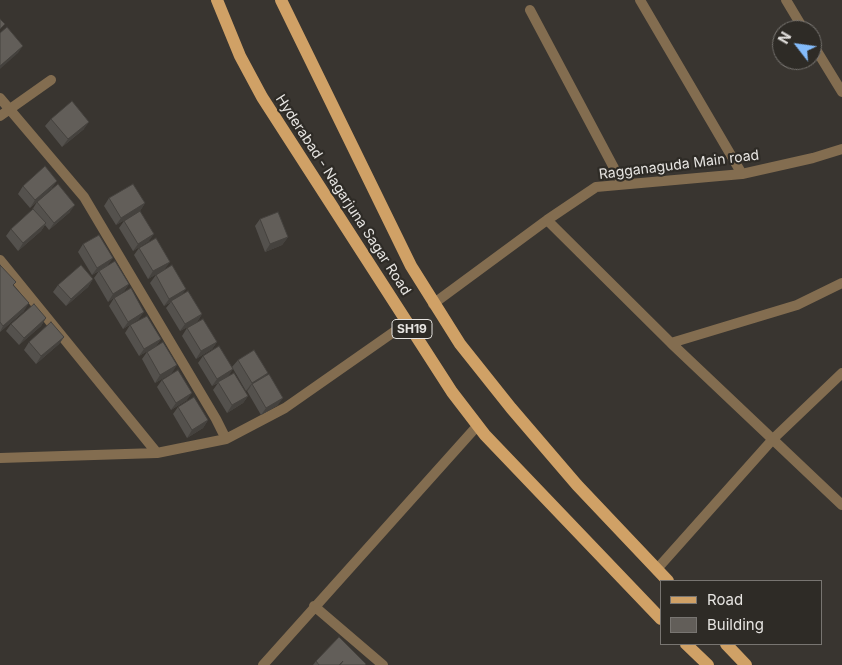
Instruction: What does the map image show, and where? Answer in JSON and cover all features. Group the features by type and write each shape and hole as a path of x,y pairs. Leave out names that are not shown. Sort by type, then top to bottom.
{"main road":[{"name":"Hyderabad - Nagarjuna Sagar Road","path":"218,0 240,56 262,98 408,322 431,363 478,424 549,503 660,618"},
{"name":"Hyderabad - Nagarjuna Sagar Road","path":"281,0 411,266 460,344 511,408 577,485 667,580"},
{"path":"687,645 708,665"},
{"path":"727,645 746,665"}],"street":[{"path":"640,0 742,174"},
{"path":"786,0 798,20"},
{"path":"530,10 622,183"},
{"path":"822,59 842,92"},
{"path":"0,116 51,80"},
{"path":"0,98 84,197 226,438"},
{"name":"Ragganaguda Main road","path":"434,304 547,220 596,187 622,183 742,174 813,158 842,149"},
{"path":"547,220 672,343 842,505"},
{"path":"0,260 157,453"},
{"path":"672,343 797,305 842,283"},
{"path":"0,458 157,453 226,438 285,408 408,322"},
{"path":"657,569 773,439 842,373"},
{"path":"263,665 478,424"},
{"path":"314,606 383,665"}],"building":[{"path":"0,19 5,24 0,29"},
{"path":"7,27 23,46 0,66 0,33"},
{"path":"72,101 89,122 68,139 51,119"},
{"path":"45,166 57,181 35,200 23,186"},
{"path":"58,184 75,205 54,223 37,202"},
{"path":"133,184 145,203 121,218 109,198"},
{"path":"33,209 46,223 23,243 11,229"},
{"path":"140,211 154,234 138,244 124,221"},
{"path":"278,212 288,237 270,244 260,219"},
{"path":"99,235 113,258 97,268 83,244"},
{"path":"156,238 170,262 153,271 139,248"},
{"path":"115,261 129,284 113,294 99,271"},
{"path":"0,265 16,282 13,285 29,303 3,326 0,322"},
{"path":"81,265 93,279 71,299 58,285"},
{"path":"172,265 186,289 169,299 156,275"},
{"path":"131,288 144,312 128,322 114,298"},
{"path":"188,291 202,314 185,324 171,301"},
{"path":"34,304 46,318 24,338 11,324"},
{"path":"147,316 161,339 144,349 130,325"},
{"path":"203,319 217,342 201,351 187,328"},
{"path":"51,322 64,337 41,356 29,342"},
{"path":"163,342 177,365 160,375 147,352"},
{"path":"219,346 233,369 217,379 203,356"},
{"path":"254,350 268,373 252,383 238,360"},
{"path":"178,370 192,393 176,403 162,380"},
{"path":"234,373 248,396 232,405 218,382"},
{"path":"269,374 283,398 266,408 252,384"},
{"path":"194,397 208,420 192,430 178,407"},
{"path":"339,637 365,665 340,665 343,661 339,665 319,665 316,661"}]}
